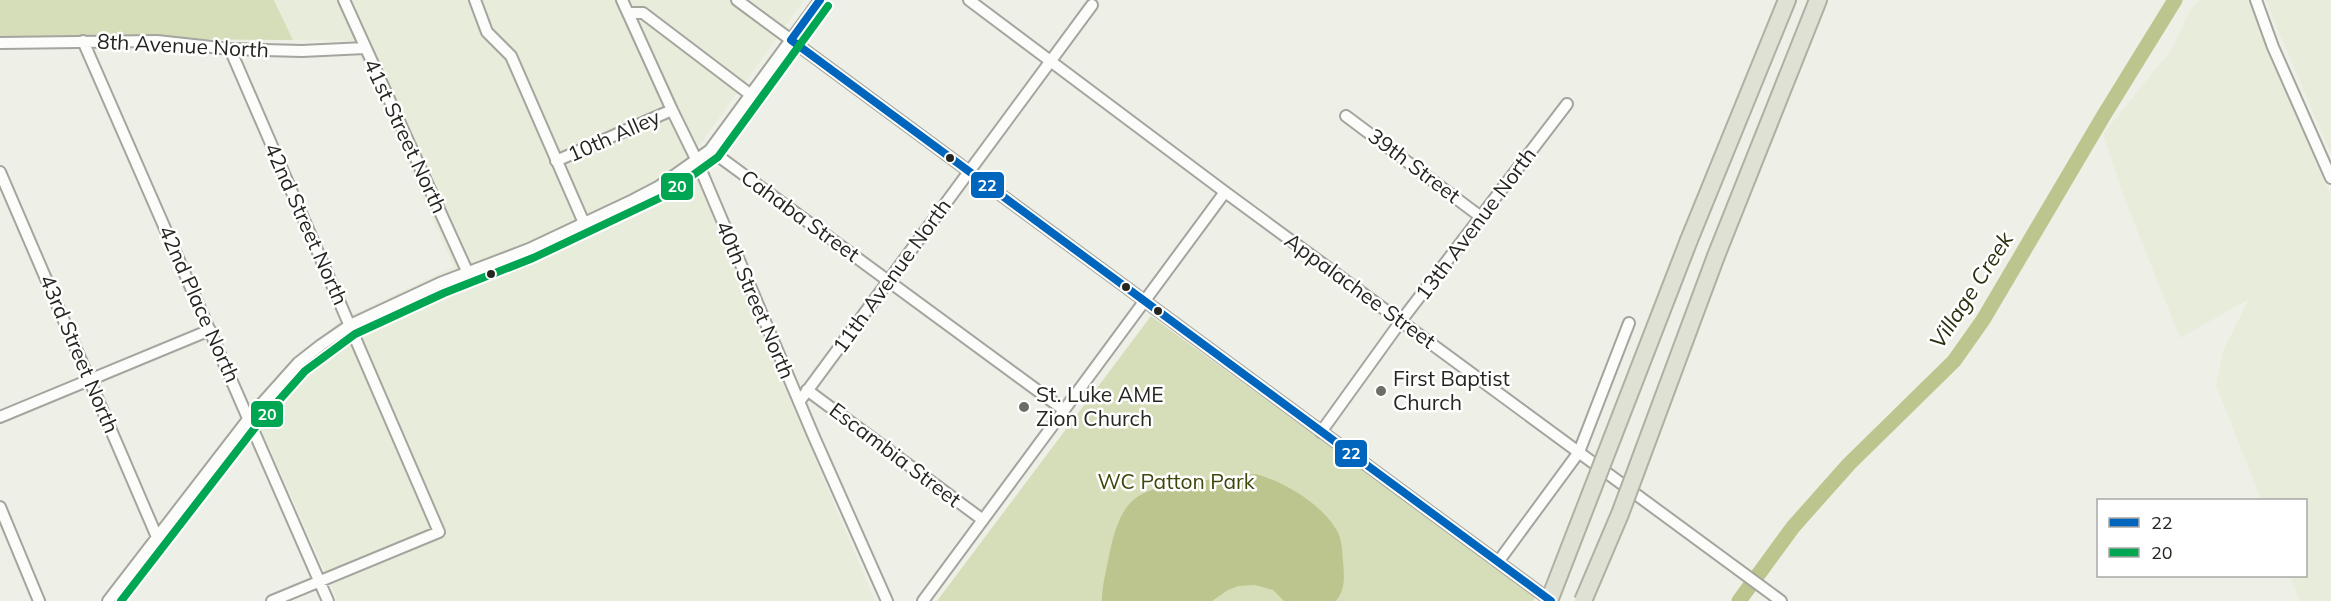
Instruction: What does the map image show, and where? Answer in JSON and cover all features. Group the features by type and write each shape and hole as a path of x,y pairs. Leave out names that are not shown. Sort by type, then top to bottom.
{"highway":[{"path":"1550,601 1689,240 1787,0"},
{"path":"1584,601 1623,506 1716,256 1818,0"}],"street":[{"name":"41st Street North","path":"344,0 467,271"},
{"path":"475,0 487,32 511,56 584,223"},
{"name":"40th Street North","path":"622,0 697,161 799,402 887,601"},
{"path":"737,0 1550,601"},
{"path":"108,601 249,418 298,363 350,325 467,271 529,249 650,191 697,161 710,150 820,0"},
{"name":"Appalachee Street","path":"969,0 1225,192 1776,598"},
{"path":"2256,0 2273,47 2331,177"},
{"name":"11th Avenue North","path":"799,402 1092,5"},
{"path":"628,13 643,13 751,94"},
{"name":"42nd Place North","path":"83,41 328,601"},
{"name":"8th Avenue North","path":"0,43 157,41 230,50 302,51 365,48"},
{"name":"42nd Street North","path":"230,50 439,532 319,581"},
{"name":"13th Avenue North","path":"1321,432 1401,321 1567,104"},
{"name":"10th Alley","path":"556,161 672,110"},
{"name":"39th Street","path":"1346,116 1481,217"},
{"name":"Cahaba Street","path":"710,150 1064,410"},
{"name":"43rd Street North","path":"0,172 157,537"},
{"path":"924,601 1225,192"},
{"path":"1498,562 1579,452 1629,323"},
{"path":"0,417 210,330"},
{"name":"Escambia Street","path":"807,390 983,520"},
{"path":"0,507 39,601"},
{"path":"272,601 319,581"}],"shaded area":[{"path":"275,0 804,0 689,160 875,601 338,601 257,420 338,321 454,267 353,41 293,40"},
{"path":"2199,0 2249,0 2331,196 2331,601 2300,601 2290,577 2307,577 2307,499 2261,499 2216,385 2223,351 2249,299 2180,338 2124,197 2103,134 2172,49 2190,10"},
{"path":"2266,0 2331,0 2331,154 2282,40"},
{"path":"1256,474 1278,482 1301,495 1321,511 1336,529 1341,544 1344,577 1343,587 1336,601 1284,601 1273,590 1255,585 1238,586 1212,601 1102,601 1104,578 1114,536 1119,521 1134,500 1157,488"}],"green space":[{"path":"0,0 274,0 293,40 0,38"},
{"name":"WC Patton Park","path":"1151,316 1536,596 1533,601 937,601"}],"waterway":[{"name":"Village Creek","path":"1739,601 1793,527 1849,464 1954,361 1983,320 2175,0"}],"transit line":[{"name":"22","path":"820,0 791,40 1551,601"},
{"name":"20","path":"121,601 257,425 305,371 355,334 444,293 533,258 664,196 718,157 828,6"}],"place":[{"name":"First Baptist Church","path":"1381,391"},
{"name":"St. Luke AME Zion Church","path":"1024,407"}]}
